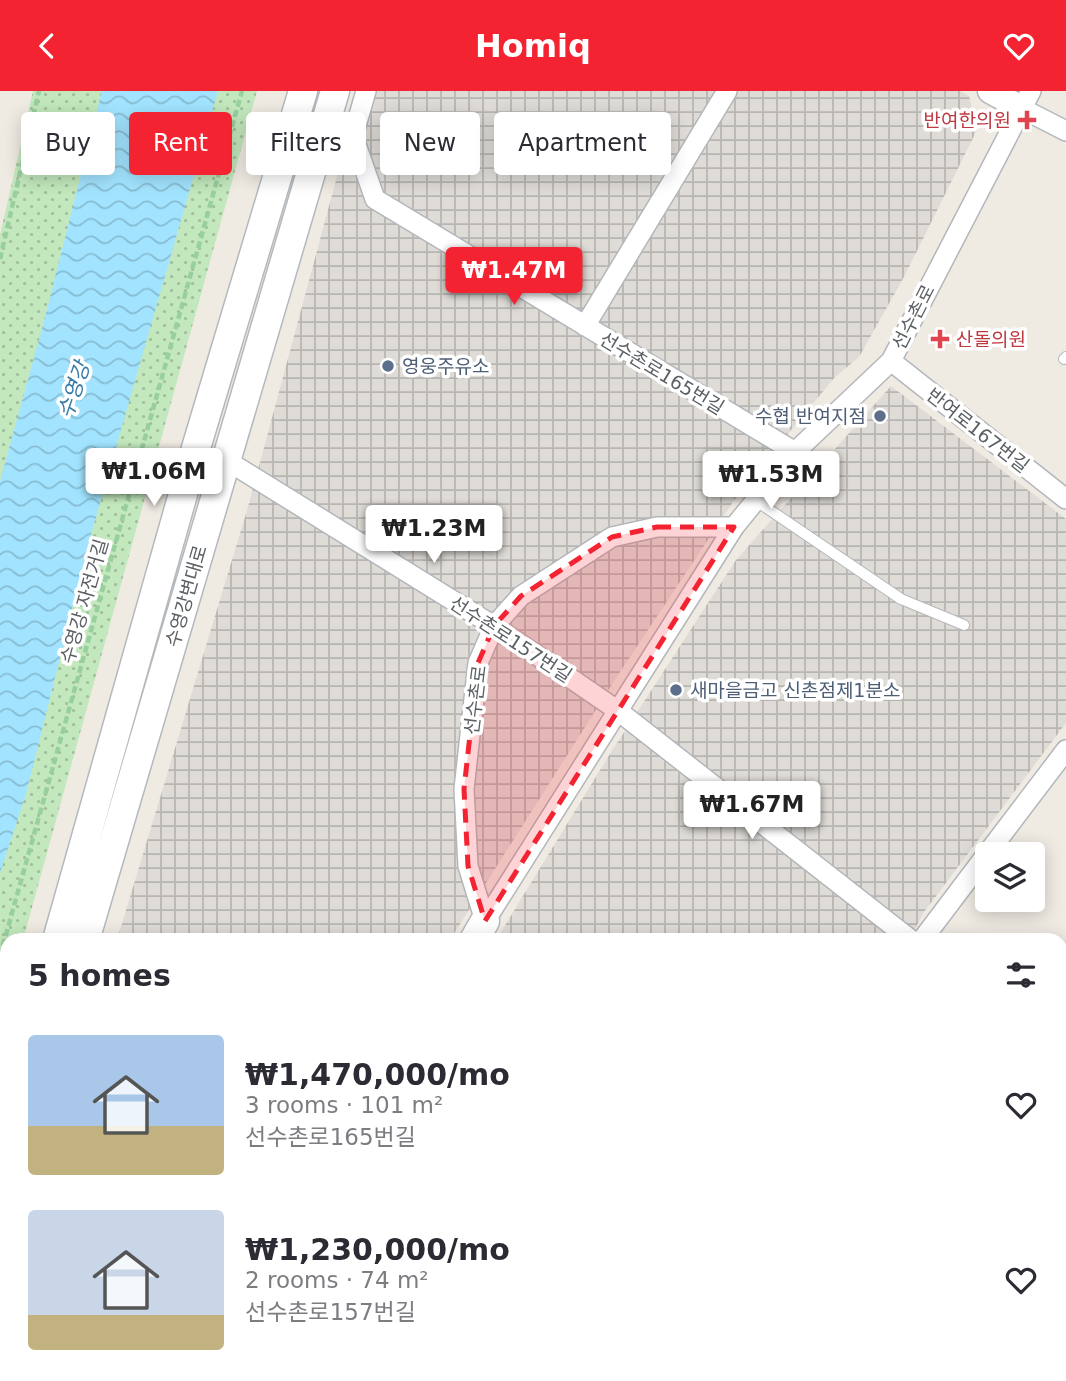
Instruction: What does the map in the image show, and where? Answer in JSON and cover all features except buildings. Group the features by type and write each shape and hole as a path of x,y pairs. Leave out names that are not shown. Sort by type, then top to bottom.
{"main road":[{"name":"수영강변대로","path":"59,933 196,448 303,91"},
{"name":"수영강변대로","path":"87,933 335,91"}],"street":[{"name":"선수촌로165번길","path":"366,91 353,136 375,199 794,452"},
{"path":"585,326 727,91"},
{"path":"990,91 1026,99 1066,131"},
{"name":"선수촌로","path":"479,931 734,527 794,452 891,361 1026,99"},
{"name":"반여로167번길","path":"891,361 1066,499"},
{"name":"선수촌로157번길","path":"226,460 494,626 617,710 902,933"},
{"name":"선수촌로","path":"479,931 468,866 464,789 478,663 494,626 521,596 611,537 657,527 734,527"},
{"path":"996,842 1066,750"},
{"path":"927,933 975,870"}],"lane":[{"path":"755,499 901,599 964,625"}],"path":[{"path":"0,258 39,91"},
{"name":"수영강 자전거길","path":"7,933 242,91"}],"highlighted area":[{"path":"657,527 734,527 485,921 468,866 464,789 478,663 494,626 521,596 612,537"}],"shaded area":[{"path":"360,91 960,91 969,96 977,130 905,275 859,357 835,377 739,493 618,675 454,933 119,933 248,507 337,175 366,175 366,112 354,112"},
{"path":"891,386 1066,519 1066,723 975,842 924,912 913,933 500,933 608,757 736,560"}],"green space":[{"path":"33,91 257,91 251,112 246,112 246,131 25,933 0,933 0,235 21,143 21,175 115,175 115,112 28,112"}],"water":[{"name":"수영강","path":"102,91 218,91 212,112 129,112 129,175 194,175 88,545 26,794 0,873 0,481 81,175 115,175 115,112 97,112"}],"place":[{"name":"반여한의원","path":"1027,120"},
{"name":"산돌의원","path":"940,339"},
{"name":"영웅주유소","path":"388,366"},
{"name":"수협 반여지점","path":"880,416"},
{"name":"새마을금고 신촌점제1분소","path":"676,690"}]}
